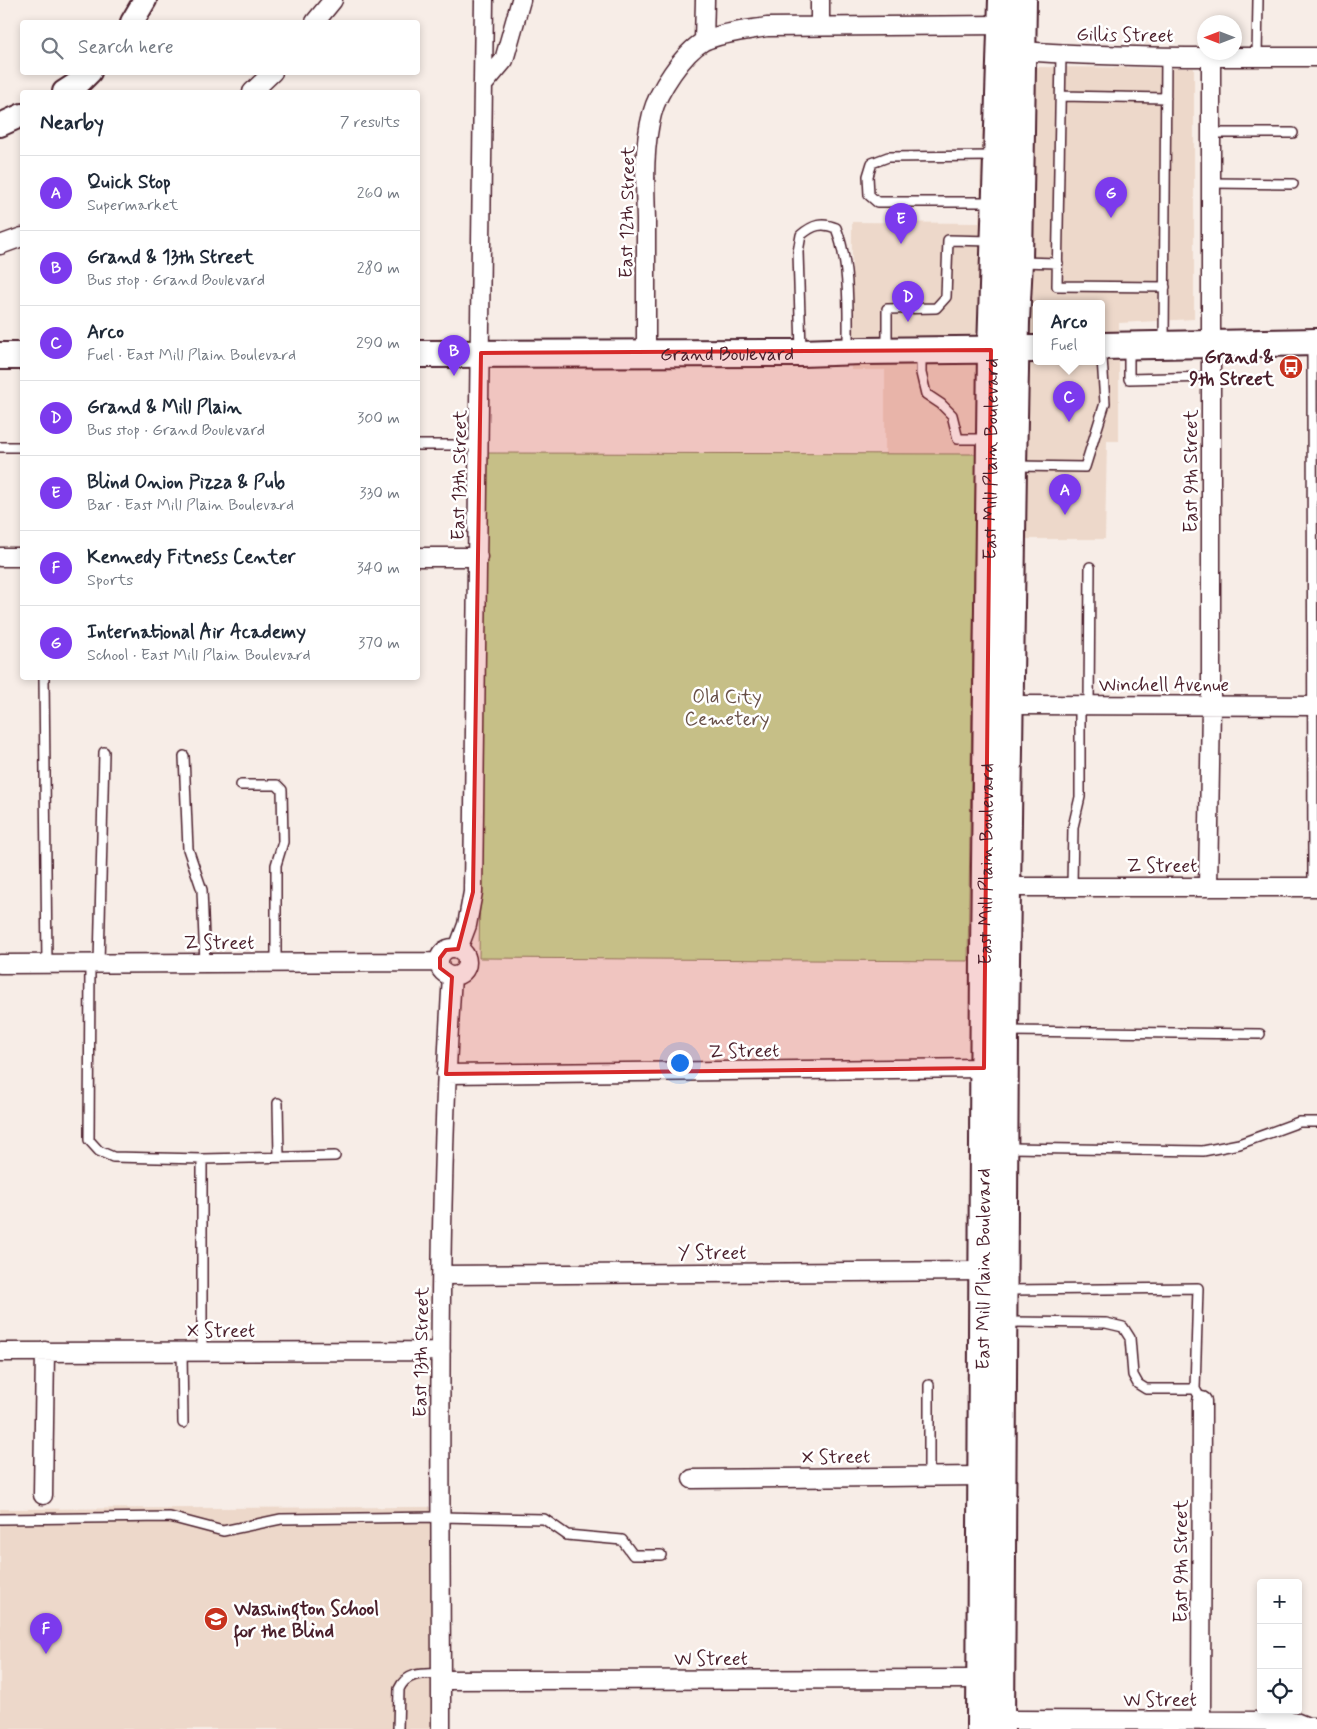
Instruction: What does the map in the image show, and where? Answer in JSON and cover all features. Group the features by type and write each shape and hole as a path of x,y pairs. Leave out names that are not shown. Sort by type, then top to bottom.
{"main road":[{"name":"East Mill Plain Boulevard","path":"994,1726 1004,1322 1005,1031 1014,350 1019,262 1023,0"},
{"name":"East Mill Plain Boulevard","path":"994,1726 980,1679 982,1271 991,439 1014,350 995,241 1002,12"},
{"path":"1105,346 1315,342"},
{"name":"Grand Boulevard","path":"420,354 801,353 887,350 1014,350"},
{"path":"0,356 20,356"}],"street":[{"path":"133,20 145,0"},
{"path":"316,20 333,0"},
{"name":"East 13th Street","path":"458,949 467,925 473,892 484,0"},
{"path":"483,85 504,60 521,0"},
{"path":"705,0 704,41 730,33 767,27 820,26 1002,12"},
{"path":"820,0 820,26"},
{"name":"East 12th Street","path":"646,354 645,152 652,113 676,67 704,41"},
{"name":"Gillis Street","path":"1022,51 1061,54 1197,57"},
{"name":"Gillis Street","path":"1242,57 1317,56"},
{"name":"East 9th Street","path":"1208,886 1211,706 1211,60"},
{"path":"67,90 87,75"},
{"path":"254,90 270,75"},
{"path":"0,125 20,115"},
{"path":"0,245 20,238"},
{"path":"0,557 20,557"},
{"path":"420,557 478,558"},
{"name":"Winchell Avenue","path":"1010,705 1315,706"},
{"name":"Z Street","path":"1007,887 1315,887"},
{"path":"458,949 465,955 467,965 462,973 452,976 443,973 439,962 440,956 446,950 458,949"},
{"name":"Z Street","path":"0,964 439,962"},
{"name":"East 13th Street","path":"441,1729 442,1275 446,1074 452,976"},
{"name":"Z Street","path":"446,1074 984,1068"},
{"name":"Y Street","path":"442,1275 982,1271"},
{"path":"43,1495 45,1351"},
{"name":"X Street","path":"0,1352 441,1351"},
{"name":"East 9th Street","path":"1198,1395 1202,1720"},
{"name":"X Street","path":"692,1478 981,1476"},
{"name":"W Street","path":"441,1677 980,1679"},
{"name":"W Street","path":"994,1726 1202,1720 1317,1727"}],"lane":[{"path":"1257,57 1258,0"},
{"path":"1061,54 1058,286 1165,287"},
{"path":"1164,344 1166,56"},
{"path":"1061,96 1166,98"},
{"path":"1211,133 1293,133"},
{"path":"996,202 877,202 869,195 868,176 872,163 888,158 998,156"},
{"path":"1211,183 1293,184"},
{"path":"801,353 799,244 801,235 813,226 827,224 836,228 842,243 848,296 848,351"},
{"path":"887,350 887,309 936,308 946,297 948,240 995,241"},
{"path":"1019,262 1058,263"},
{"path":"1315,342 1315,887"},
{"path":"1129,345 1129,379 1211,377"},
{"path":"921,350 921,373 926,394 941,404 952,415 958,439 991,439"},
{"path":"1013,466 1085,467 1105,403 1102,365"},
{"path":"420,445 479,445"},
{"path":"0,447 20,447"},
{"path":"1072,886 1073,827 1080,797 1090,567"},
{"path":"44,680 47,964"},
{"path":"104,752 89,1140 99,1151 113,1157 202,1159 335,1156"},
{"path":"184,756 188,849 202,890 205,963"},
{"path":"242,785 277,785 282,790 283,842 276,865 276,963"},
{"path":"1005,1031 1260,1034"},
{"path":"278,1103 278,1157"},
{"path":"1005,1148 1203,1151 1239,1144 1299,1122 1317,1122"},
{"path":"202,1159 202,1351"},
{"path":"1004,1290 1198,1288 1198,1395 1146,1389 1138,1384 1133,1374 1130,1338 1122,1327 1106,1323 1004,1322"},
{"path":"182,1351 184,1422"},
{"path":"929,1385 929,1476"},
{"path":"0,1519 170,1517 223,1531 281,1519 440,1517 544,1519 567,1534 622,1540 633,1555 660,1555"},
{"path":"398,1729 399,1688 401,1683 410,1676 415,1675 441,1677"}],"highlighted area":[{"path":"991,350 984,1068 446,1074 452,977 440,968 440,958 446,950 458,949 473,892 481,353"}],"shaded area":[{"path":"1030,67 1194,68 1194,319 1119,323 1119,441 1107,441 1105,539 975,539 976,454 885,454 885,370 851,370 852,222 979,223 982,127 1029,127"},
{"name":"Washington School for the Blind","path":"432,1507 431,1729 0,1729 0,1509"}],"green space":[{"name":"Old City Cemetery","path":"486,453 976,454 968,961 479,958"}],"place":[{"name":"International Air Academy","path":"1111,218"},
{"name":"Blind Onion Pizza & Pub","path":"901,244"},
{"name":"Grand & Mill Plain","path":"908,322"},
{"name":"Grand & 9th Street","path":"1291,367"},
{"name":"Grand & 13th Street","path":"454,376"},
{"name":"Arco","path":"1069,422"},
{"name":"Quick Stop","path":"1065,515"},
{"name":"Washington School for the Blind","path":"216,1619"},
{"name":"Kennedy Fitness Center","path":"46,1654"}]}
